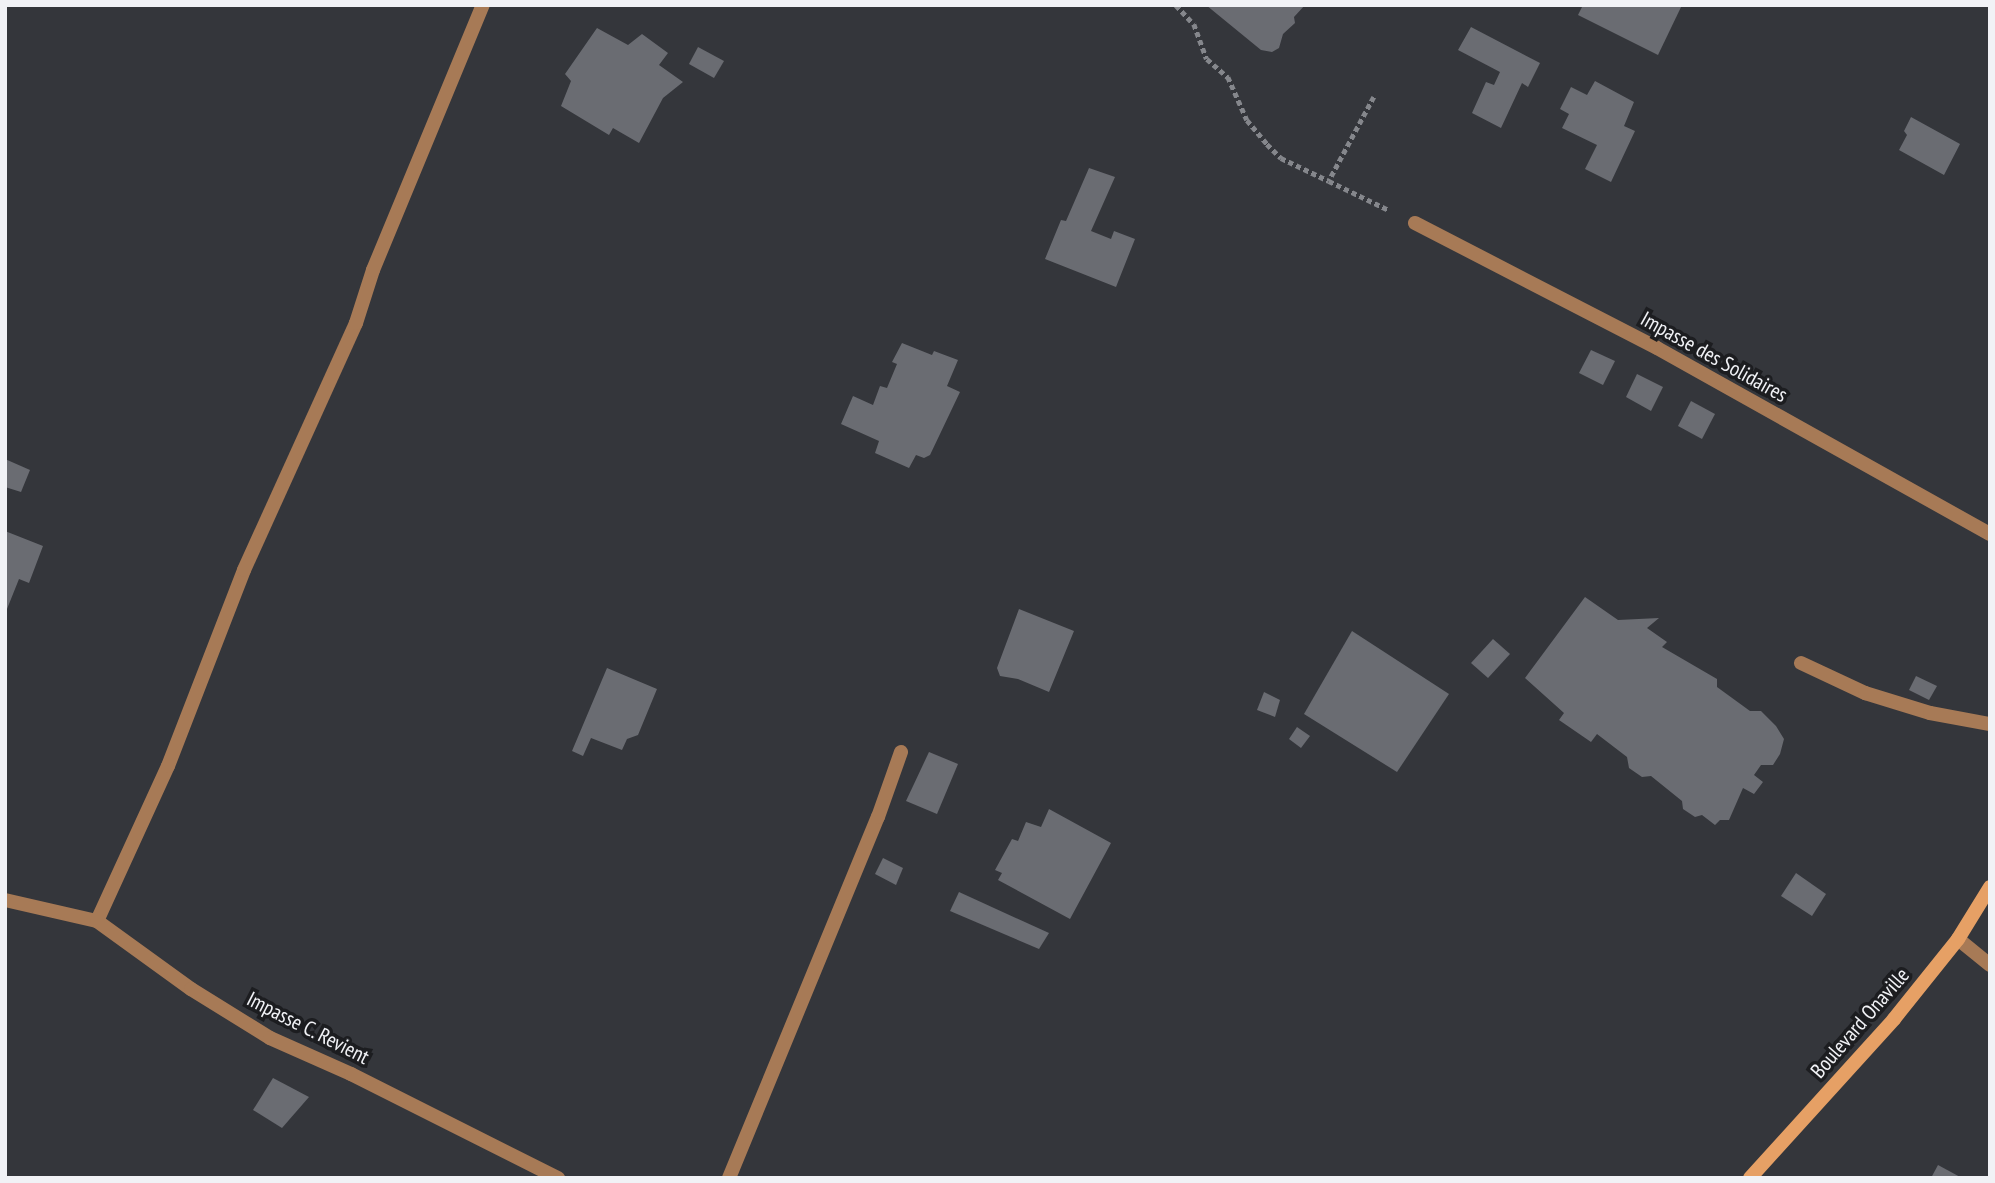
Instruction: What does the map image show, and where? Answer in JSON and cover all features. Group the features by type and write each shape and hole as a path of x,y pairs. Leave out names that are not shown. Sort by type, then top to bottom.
{"street":[{"path":"97,921 168,766 244,570 356,323 373,270 456,63 483,5"},
{"name":"Impasse des Solidaires","path":"1415,223 1657,348 1990,534"},
{"path":"1801,663 1865,693 1930,713 1990,724"},
{"path":"729,1178 878,817 901,752"},
{"name":"Boulevard Onaville","path":"1750,1178 1894,1019 1958,939 1990,887"},
{"name":"Impasse C. Revient","path":"5,900 97,921 191,989 270,1038 351,1074 558,1178"},
{"path":"1958,939 1990,965"}],"path":[{"path":"1176,5 1194,24 1207,59 1228,78 1247,120 1281,158 1415,223"},
{"path":"1329,181 1374,97"}],"building":[{"path":"1206,5 1305,5 1294,17 1295,23 1283,34 1279,48 1272,52 1261,50"},
{"path":"1583,5 1682,5 1658,55 1578,15"},
{"path":"1471,27 1540,63 1528,87 1522,83 1501,128 1472,113 1486,82 1494,85 1500,72 1458,50"},
{"path":"597,28 628,45 642,34 668,53 659,65 683,82 663,98 639,143 613,128 609,135 561,106 571,81 565,74"},
{"path":"698,47 724,61 714,78 689,64"},
{"path":"1595,81 1634,102 1624,126 1635,131 1611,182 1585,169 1597,145 1562,128 1569,114 1560,109 1571,87 1587,95"},
{"path":"1911,117 1960,144 1944,175 1899,150 1907,135 1904,131"},
{"path":"1089,168 1115,177 1091,231 1111,239 1114,231 1135,239 1116,287 1045,259 1061,220 1066,221"},
{"path":"902,343 932,355 934,351 958,360 947,386 960,392 930,455 924,458 916,455 909,468 875,453 879,441 841,424 853,396 873,405 880,386 887,388 897,364 892,362"},
{"path":"1591,350 1615,361 1603,385 1579,373"},
{"path":"1637,374 1663,387 1651,411 1626,397"},
{"path":"1691,401 1715,414 1702,439 1678,426"},
{"path":"5,459 30,470 21,492 5,487"},
{"path":"5,531 43,546 29,583 19,579 5,614"},
{"path":"1585,597 1618,620 1659,618 1647,628 1667,642 1662,647 1717,679 1717,687 1750,711 1761,711 1776,726 1784,739 1780,754 1773,765 1761,765 1754,775 1763,782 1754,794 1743,788 1729,820 1720,820 1715,825 1702,815 1695,817 1683,809 1682,801 1651,776 1642,777 1629,768 1627,757 1597,734 1591,742 1559,720 1564,713 1525,678"},
{"path":"1019,609 1074,631 1049,692 1018,679 1000,676 997,668"},
{"path":"1352,631 1449,694 1397,772 1304,714"},
{"path":"1493,639 1510,654 1488,678 1471,663"},
{"path":"607,668 657,689 638,735 627,739 622,750 591,738 583,756 572,751"},
{"path":"1916,676 1937,686 1929,700 1909,690"},
{"path":"1264,692 1280,700 1275,717 1257,710"},
{"path":"1297,727 1310,736 1301,748 1289,739"},
{"path":"929,752 958,764 937,814 906,801"},
{"path":"1049,809 1111,843 1070,919 998,880 1002,873 995,870 1012,839 1018,841 1026,822 1041,827"},
{"path":"883,858 903,868 896,885 875,874"},
{"path":"1796,873 1826,894 1812,916 1781,896"},
{"path":"959,892 1049,933 1039,949 950,911"},
{"path":"273,1078 309,1097 282,1128 253,1110"},
{"path":"1938,1165 1962,1178 1931,1178"}]}
